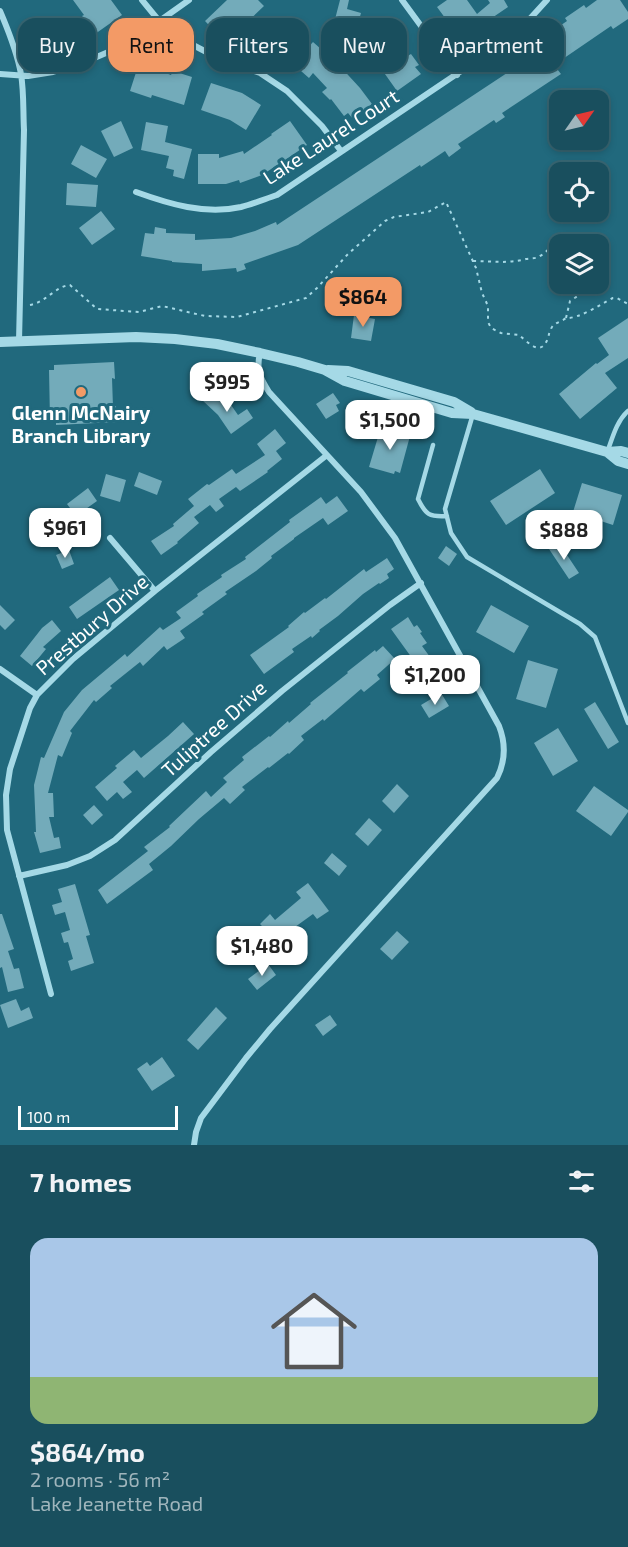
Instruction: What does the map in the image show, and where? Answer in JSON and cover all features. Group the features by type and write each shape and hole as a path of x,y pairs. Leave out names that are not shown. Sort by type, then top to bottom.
{"street":[{"path":"142,0 157,18"},
{"path":"165,18 189,0"},
{"path":"402,0 456,75"},
{"name":"Lake Laurel Court","path":"136,192 169,204 205,210 240,207 277,195 516,34 547,0"},
{"path":"0,11 12,40 21,76 24,130 19,341"},
{"path":"194,46 260,73 287,91 322,126 341,152"},
{"path":"0,74 21,76 53,72 108,52"},
{"path":"0,342 96,338 166,339 217,344 325,370 345,381 452,413 473,414 607,452 628,453"},
{"path":"195,1145 196,1132 201,1118 246,1058 497,778 501,770 505,748 499,726 395,538 374,508 269,392 259,375 257,363 260,353"},
{"path":"607,452 618,461 628,464"},
{"name":"Prestbury Drive","path":"51,994 7,830 6,795 10,769 30,708 37,696 73,659 327,455"},
{"path":"110,538 155,591"},
{"name":"Tuliptree Drive","path":"19,876 67,865 90,856 115,840 282,691 421,583"},
{"path":"0,669 37,696"}],"lane":[{"path":"607,452 617,426 628,411"},
{"path":"473,414 445,508 451,533 467,557 579,624 595,637 628,723"},
{"path":"433,445 418,499 424,511 433,516 447,516"}],"path":[{"path":"30,305 70,285 97,309 140,312 162,306 205,316 237,317 306,298 348,254 385,221 394,217 428,212 446,202 473,261 488,306 488,322 495,331 519,335 532,346 543,346 552,326 566,318 577,316 613,298 628,304"},
{"path":"473,261 514,262 541,256 549,247"},
{"path":"566,318 570,301 581,294"}],"building":[{"path":"73,0 111,0 122,15 118,18 108,18 108,25 96,33 96,18 83,18 84,15"},
{"path":"227,0 258,0 264,6 251,18 208,18"},
{"path":"340,0 349,0 347,9 361,13 360,18 335,18"},
{"path":"447,0 467,0 477,14 490,3 488,0 504,0 508,7 492,18 445,18 437,7"},
{"path":"597,0 620,0 628,12 628,19 613,29 611,26 564,58 564,23 567,21 565,18 584,5 586,8"},
{"path":"313,42 321,49 321,72 345,72 372,104 353,119 348,113 344,116 331,99 322,92 327,88 313,73 309,78 302,72 309,72 309,46"},
{"path":"411,54 419,65 415,67 421,74 397,91 384,72 407,72 407,56"},
{"path":"136,72 163,72 171,75 172,72 176,72 192,77 184,105 130,91"},
{"path":"508,72 559,72 561,74 502,113 505,117 496,123 494,120 458,144 461,148 449,157 445,151 298,245 244,264 246,269 237,272 236,268 202,271 202,264 172,262 141,256 145,233 154,234 155,227 166,229 166,233 195,234 195,240 231,238 276,222 277,225"},
{"path":"211,83 242,93 261,105 246,130 230,120 201,110"},
{"path":"121,121 133,148 114,157 101,131"},
{"path":"290,121 307,145 262,175 240,183 239,180 226,184 198,184 198,154 219,154 219,158 243,151 244,154"},
{"path":"146,122 168,126 165,142 192,149 184,179 173,176 174,170 166,168 169,156 141,150"},
{"path":"81,145 107,159 96,178 71,164"},
{"path":"67,183 98,185 96,207 66,205"},
{"path":"101,211 115,229 92,245 79,228"},
{"path":"354,315 375,319 371,341 351,338"},
{"path":"628,318 628,358 605,373 617,388 580,419 559,394 609,355 598,338"},
{"name":"Glenn McNairy Branch Library","path":"114,362 113,407 116,406 117,422 56,425 56,420 50,420 49,370 54,370 54,365"},
{"path":"210,390 228,407 231,405 238,415 247,409 253,418 231,434 218,415 201,399"},
{"path":"333,393 340,403 336,405 339,411 326,419 316,404"},
{"path":"381,427 410,436 400,473 395,471 394,474 369,467"},
{"path":"275,429 286,443 276,451 282,459 268,472 240,491 236,487 219,499 224,506 216,512 210,505 194,517 199,523 161,555 151,541 174,526 173,524 194,506 188,499 232,469 236,474 265,455 257,444"},
{"path":"540,469 555,493 506,525 490,501"},
{"path":"139,472 162,481 157,495 134,486"},
{"path":"106,474 126,480 120,502 100,496"},
{"path":"582,483 622,495 613,525 573,512"},
{"path":"88,488 97,501 76,516 67,504"},
{"path":"337,496 348,511 328,525 323,518 294,538 256,571 225,592 227,594 202,612 204,614 180,631 185,638 167,650 164,646 143,666 140,662 110,686 112,688 96,702 94,700 70,731 72,733 62,757 58,755 48,793 53,793 54,817 49,817 54,838 59,837 61,848 40,853 34,832 36,832 34,785 41,757 44,758 64,712 82,690 125,654 127,657 160,627 163,630 181,618 176,612 222,577 221,575 246,559 245,557 290,522 289,520 321,497 326,504"},
{"path":"45,516 71,521 69,532 60,530 57,543 40,539"},
{"path":"559,543 579,573 569,579 549,549"},
{"path":"446,546 457,554 449,566 438,558"},
{"path":"69,550 74,564 62,569 56,555"},
{"path":"387,558 394,569 387,574 389,578 363,594 312,638 311,636 292,649 294,652 264,674 250,655 289,627 304,612 326,599 364,569 366,572"},
{"path":"110,577 119,590 77,619 69,607"},
{"path":"0,605 15,620 5,630 0,625"},
{"path":"491,605 529,626 514,653 476,632"},
{"path":"408,617 414,627 417,625 422,632 420,633 427,643 422,646 430,657 417,665 391,629"},
{"path":"52,620 61,631 43,647 46,649 32,666 20,656 42,628"},
{"path":"383,646 395,659 377,675 380,679 364,692 361,689 324,721 323,719 301,736 304,740 289,754 242,787 245,790 230,804 224,798 149,864 153,870 107,904 98,890 148,851 144,847 170,827 206,791 211,797 227,782 223,778 244,760 242,757 288,721 289,723 347,672"},
{"path":"528,660 558,669 546,708 516,699"},
{"path":"441,693 449,706 429,718 421,705"},
{"path":"595,702 619,742 608,749 584,709"},
{"path":"183,722 194,734 144,778 137,770 123,782 132,792 123,799 117,792 107,801 95,787 117,768 115,766 134,750 141,758"},
{"path":"558,728 578,761 553,776 534,743"},
{"path":"397,784 409,796 394,813 382,801"},
{"path":"594,786 628,810 611,836 576,811"},
{"path":"94,805 103,815 92,825 83,815"},
{"path":"369,818 382,830 368,846 355,834"},
{"path":"332,853 347,866 339,876 324,863"},
{"path":"308,883 329,911 317,919 313,914 295,927 297,929 291,935 294,938 283,948 260,924 270,914 275,920 301,898 296,892"},
{"path":"75,884 90,935 86,936 94,963 71,971 68,961 73,959 68,942 64,943 61,933 70,930 65,912 55,915 52,905 62,902 58,889"},
{"path":"0,914 2,914 14,949 8,951 14,969 19,968 24,988 8,992 2,967 0,968"},
{"path":"397,931 409,942 392,960 380,949"},
{"path":"268,964 276,975 257,990 248,979"},
{"path":"16,999 21,1011 29,1007 33,1018 8,1028 0,1005"},
{"path":"216,1007 227,1018 198,1050 187,1040"},
{"path":"330,1015 337,1025 323,1036 315,1025"},
{"path":"162,1057 175,1076 152,1091 137,1069 147,1062 150,1066"}],"place":[{"name":"Glenn McNairy Branch Library","path":"81,392"}]}
